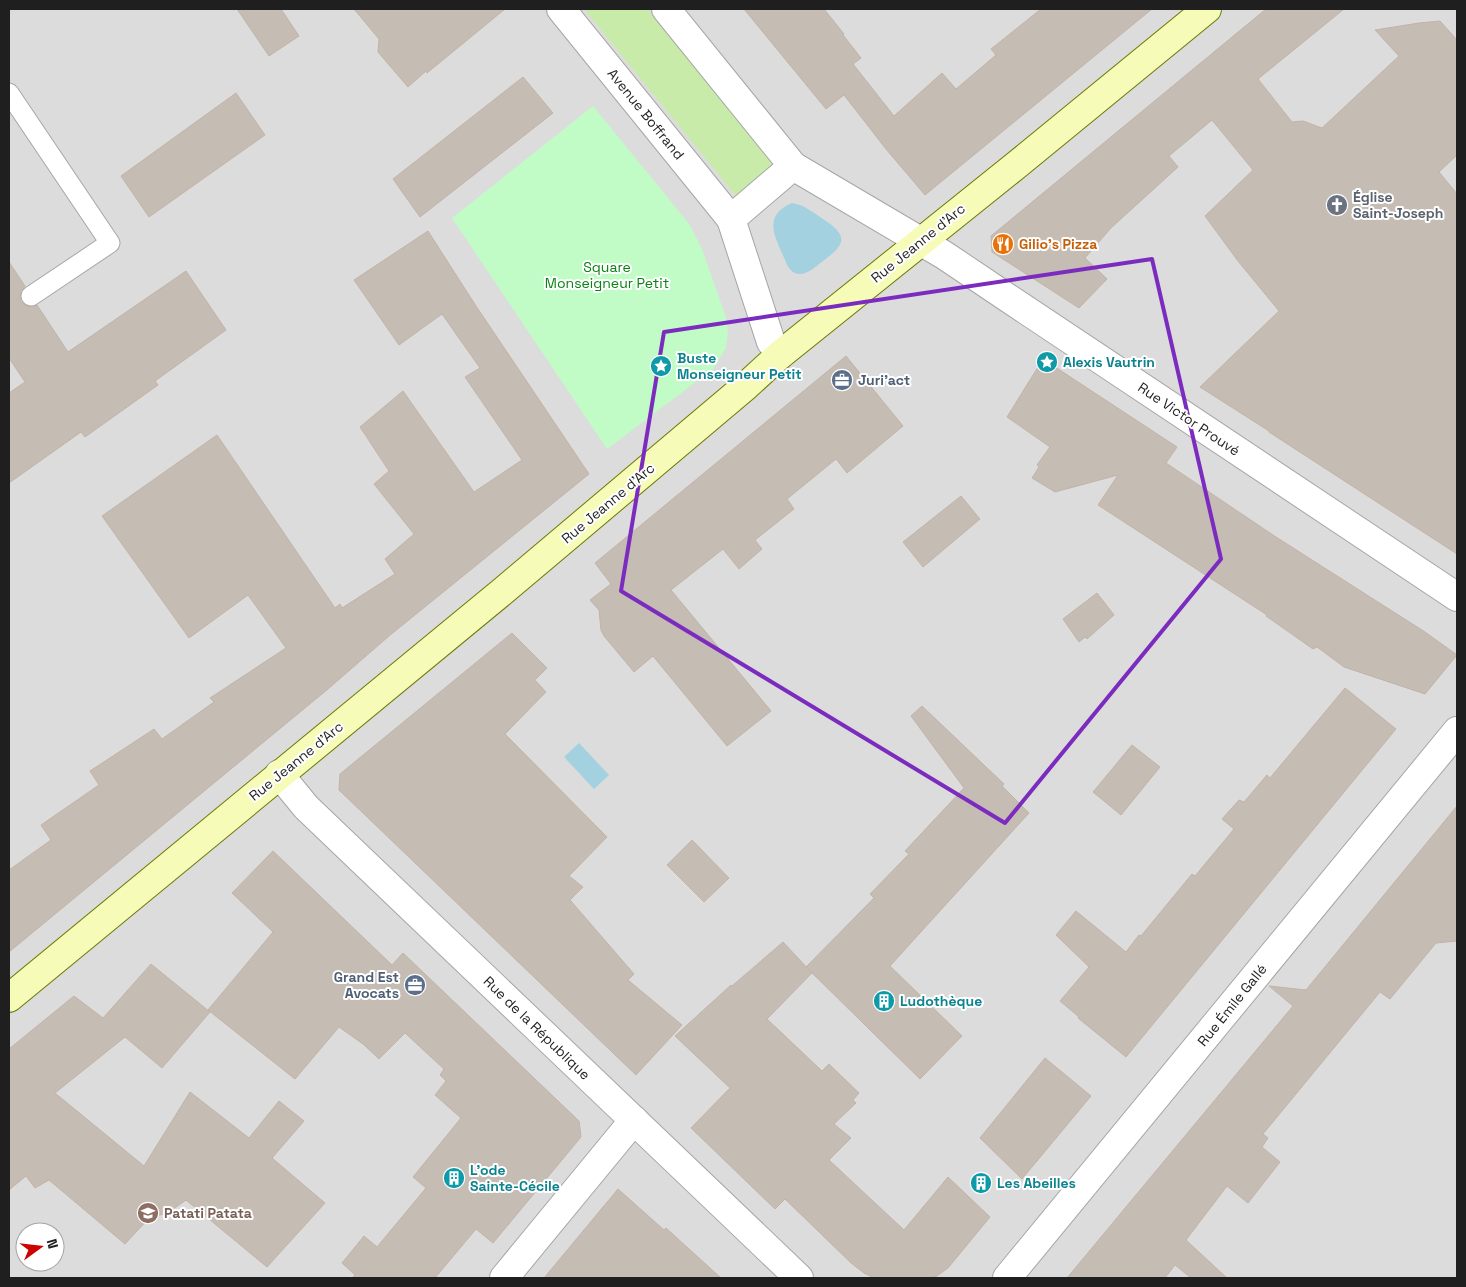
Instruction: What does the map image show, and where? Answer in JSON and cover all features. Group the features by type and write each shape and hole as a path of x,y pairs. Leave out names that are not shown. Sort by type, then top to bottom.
{"main road":[{"name":"Rue Jeanne d'Arc","path":"9,998 503,591 746,386 781,354 1208,9"}],"street":[{"name":"Avenue Boffrand","path":"561,9 730,219 772,342 781,354"},
{"path":"666,9 793,166 921,241"},
{"path":"730,219 793,166"},
{"name":"Rue Victor Prouvé","path":"921,241 1457,597"},
{"name":"Rue Émile Gallé","path":"1008,1278 1457,731"},
{"name":"Rue de la République","path":"279,774 306,807 799,1278"},
{"path":"504,1278 634,1120"}],"lane":[{"path":"9,93 110,243 31,296"}],"highlighted area":[{"path":"1152,259 1221,559 1005,823 621,591 664,332"}],"shaded area":[{"path":"9,9 1457,9 1457,1278 9,1278"}],"green space":[{"path":"584,9 647,9 778,170 740,201"},
{"name":"Square Monseigneur Petit","path":"593,106 690,225 702,249 726,317 728,331 726,348 713,369 607,449 452,218"}],"water":[{"path":"792,203 801,205 831,225 837,230 841,240 840,245 831,255 803,274 795,273 788,267 774,230 776,215"},
{"path":"579,743 609,775 594,789 564,757"}],"building":[{"path":"237,9 281,9 299,36 269,56"},
{"path":"354,9 505,9 408,87 378,52 379,39"},
{"path":"744,9 824,9 861,58 853,64 894,116 942,73 956,89 996,55 991,49 1041,9 1152,9 925,195 844,95 826,109"},
{"path":"1266,9 1344,9 1258,79 1292,122 1303,121 1322,128 1399,56 1375,30 1440,21 1457,40 1457,155 1439,172 1457,194 1457,554 1200,387 1279,311 1238,261 1205,216 1253,170 1212,120 1169,156 1178,167 1111,228 1085,258 1107,279 1079,308 992,252 991,236"},
{"path":"523,77 553,113 420,217 393,179"},
{"path":"236,93 265,135 149,217 121,176"},
{"path":"428,231 589,474 389,636 328,689 9,952 9,870 51,840 41,825 99,785 90,771 154,729 162,739 214,702 210,698 286,648 248,595 189,638 102,516 217,435 335,608 340,604 342,608 395,574 385,559 414,534 374,484 389,471 360,427 403,391 474,492 522,460 465,377 480,368 442,314 399,345 354,280"},
{"path":"9,262 25,286 21,292 21,302 32,307 37,305 68,352 186,271 226,330 155,381 158,385 85,437 81,432 9,483 9,393 25,382 9,358"},
{"path":"846,356 903,426 847,473 836,459 787,499 794,509 755,540 762,549 739,569 723,549 671,590 771,711 727,746 653,656 634,672 604,636 601,630 599,610 590,600 611,584 595,563"},
{"path":"1043,359 1177,447 1166,463 1276,537 1425,632 1457,655 1425,694 1344,667 1317,647 1313,649 1267,615 1098,505 1118,475 1055,492 1032,478 1039,467 1037,465 1050,447 1007,417"},
{"path":"961,496 980,519 923,567 903,542"},
{"path":"1097,593 1114,615 1087,639 1085,637 1079,642 1063,619"},
{"path":"512,633 547,668 535,680 546,692 505,734 607,837 569,876 583,887 570,900 634,974 628,980 682,1025 636,1075 339,790 340,774"},
{"path":"1345,688 1396,729 1126,1057 1060,1001 1089,967 1056,935 1076,911 1126,952 1192,874 1195,876 1234,829 1222,819 1239,800 1244,802 1267,775 1270,778"},
{"path":"922,706 1004,784 1002,786 1029,813 890,966 962,1036 920,1079 806,967 874,898 870,894 909,854 905,851 964,788 911,716"},
{"path":"1132,745 1160,767 1121,815 1093,792"},
{"path":"1457,806 1457,941 1436,943 1390,999 1380,992 1263,1134 1268,1138 1262,1147 1280,1162 1248,1203 1227,1186 1186,1240 1227,1278 1191,1278 1175,1265 1165,1278 1067,1278 1293,1006 1269,986 1306,990"},
{"path":"692,840 729,878 704,902 667,865"},
{"path":"273,851 392,965 403,953 579,1121 581,1137 493,1243 476,1229 435,1278 352,1278 355,1275 342,1263 364,1236 377,1247 426,1188 413,1177 461,1118 435,1095 446,1081 440,1075 444,1069 405,1033 379,1059 363,1044 339,1027 295,1079 208,1010 273,932 232,893"},
{"path":"783,942 812,973 767,1019 822,1071 829,1064 859,1093 853,1100 856,1103 834,1124 851,1138 829,1160 904,1230 948,1177 990,1217 948,1268 937,1276 929,1278 874,1278 864,1273 851,1263 785,1199 775,1209 691,1128 730,1088 675,1036 731,985"},
{"path":"151,964 210,1012 162,1068 125,1037 55,1093 144,1166 190,1092 249,1138 279,1101 304,1121 272,1158 325,1203 267,1267 186,1200 166,1214 151,1216 125,1244 49,1180 35,1188 26,1176 9,1190 9,1049 74,996 103,1018"},
{"path":"1045,1058 1091,1096 1022,1179 980,1138"},
{"path":"618,1189 664,1230 666,1228 721,1278 544,1278"}],"place":[{"name":"Église Saint-Joseph","path":"1337,205"},
{"name":"Gilio's Pizza","path":"1003,244"},
{"name":"Alexis Vautrin","path":"1047,362"},
{"name":"Buste Monseigneur Petit","path":"661,366"},
{"name":"Juri'act","path":"842,380"},
{"name":"Grand Est Avocats","path":"415,985"},
{"name":"Ludothèque","path":"884,1001"},
{"name":"L'ode Sainte-Cécile","path":"454,1178"},
{"name":"Les Abeilles","path":"981,1183"},
{"name":"Patati Patata","path":"148,1213"}]}
